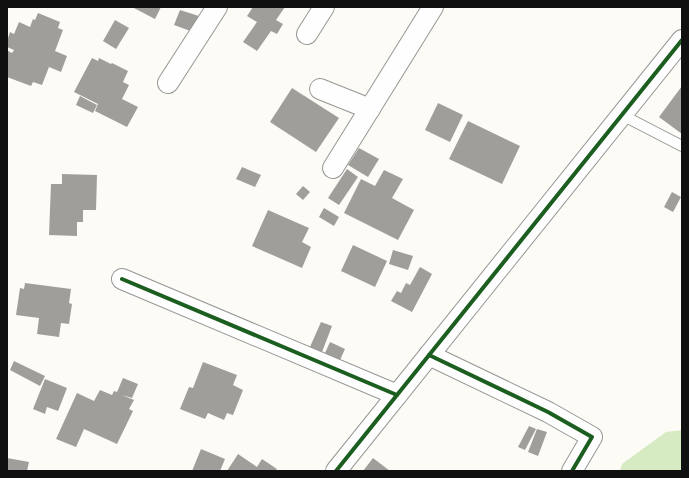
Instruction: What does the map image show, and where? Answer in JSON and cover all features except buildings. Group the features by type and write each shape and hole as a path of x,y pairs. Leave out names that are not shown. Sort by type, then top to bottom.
{"street":[{"path":"168,83 217,7"},
{"path":"307,34 324,7"},
{"path":"333,168 433,7"},
{"path":"336,471 682,40"},
{"path":"320,89 370,109"},
{"path":"122,279 397,395"},
{"path":"429,355 548,412 592,436 572,471"}],"lane":[{"path":"622,115 682,146"}],"green space":[{"path":"682,430 682,471 620,471 622,464 666,432"}],"cycle path":[{"path":"336,471 682,40"},
{"path":"122,279 397,395"},
{"path":"429,355 548,412 592,437 572,471"}]}
